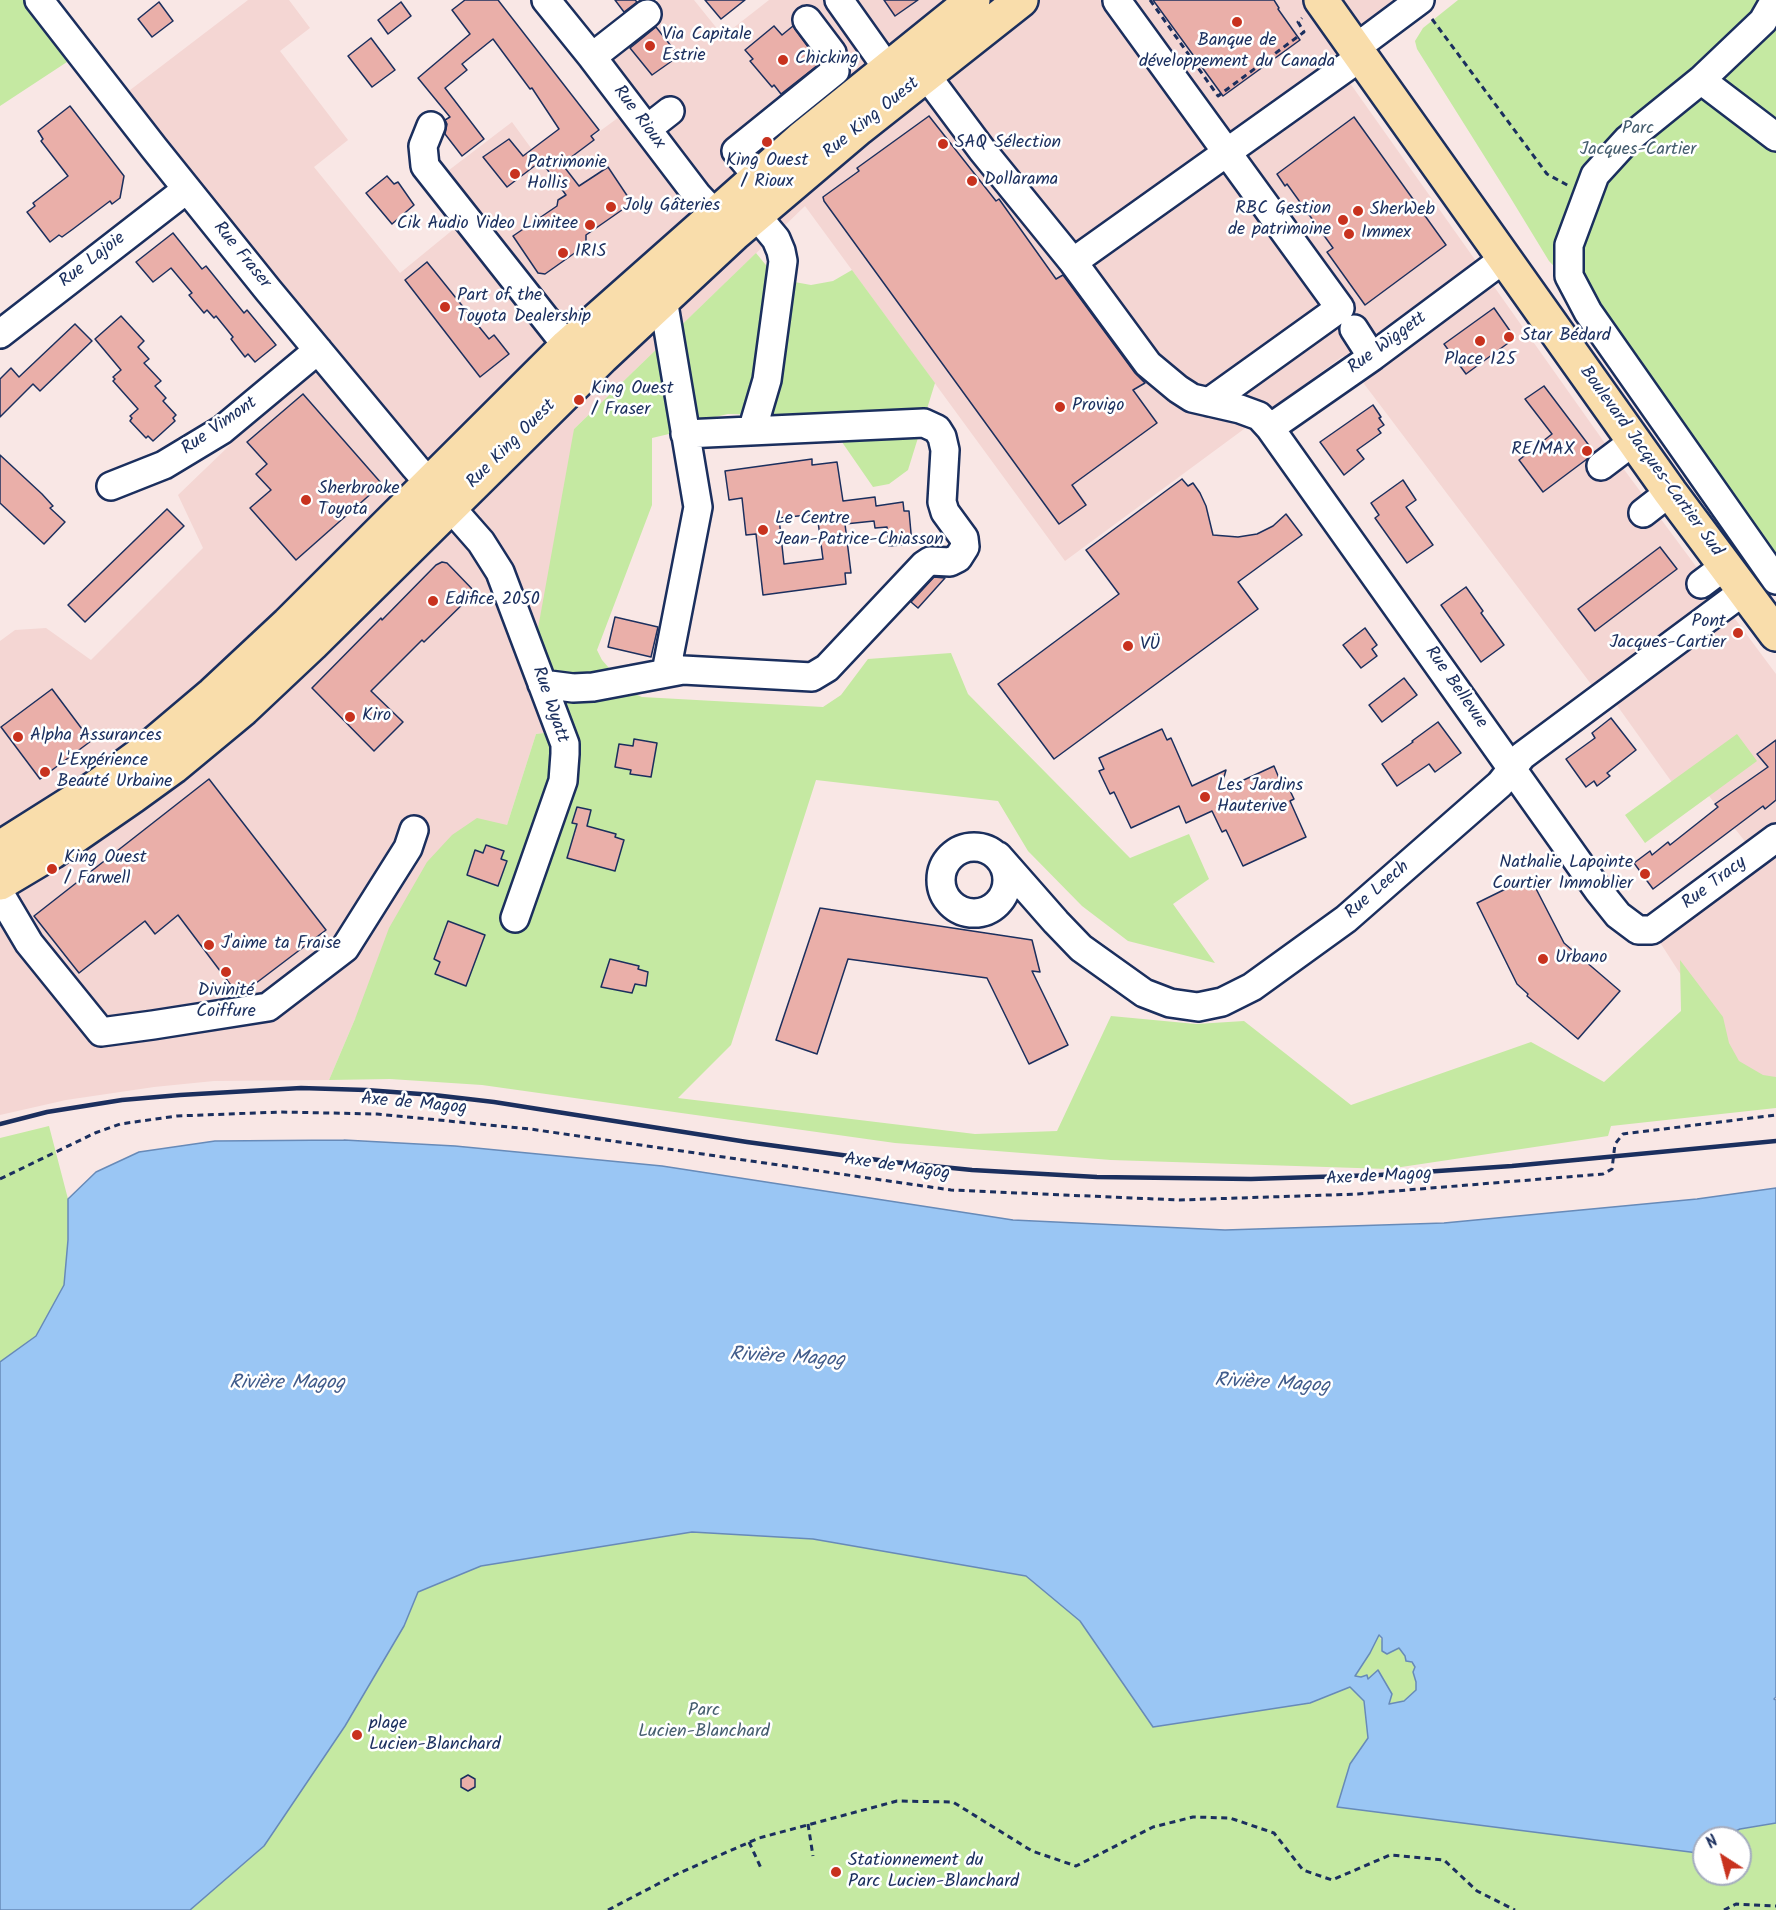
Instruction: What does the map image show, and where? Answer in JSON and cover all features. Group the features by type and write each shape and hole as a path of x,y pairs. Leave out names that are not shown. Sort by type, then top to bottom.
{"main road":[{"name":"Rue King Ouest","path":"440,495 567,346 735,222 758,177 835,84 896,69 1021,0"},
{"name":"Boulevard Jacques-Cartier Sud","path":"1343,0 1366,47 1497,220 1505,258 1670,492 1723,580 1776,634"},
{"name":"Rue King Ouest","path":"3,871 95,788 148,749 213,694 288,624 440,495 663,299 735,222 963,3"},
{"name":"Boulevard Jacques-Cartier Sud","path":"1312,9 1366,47"}],"street":[{"name":"Rue Fraser","path":"39,0 187,189 440,495"},
{"name":"Rue Rioux","path":"546,0 697,195 735,222 776,239 783,261 767,380 752,431"},
{"name":"Rue Bellevue","path":"839,0 896,69 995,167 1073,262 1148,364 1192,398 1240,409 1259,416 1270,428 1598,890 1618,915 1638,930 1652,930"},
{"path":"1073,262 1227,152 1366,47 1419,0"},
{"path":"1776,0 1763,21 1701,80 1627,140 1595,175 1569,245 1569,276 1588,312 1776,580"},
{"path":"1118,1 1340,308 1209,402"},
{"path":"592,57 647,14"},
{"path":"807,20 832,53 835,84"},
{"path":"1701,80 1776,137"},
{"path":"646,129 670,111"},
{"path":"431,126 423,146 425,166 567,346"},
{"name":"Rue Lajoie","path":"0,334 187,189"},
{"name":"Rue Wiggett","path":"1270,428 1372,357 1421,330 1505,258"},
{"path":"663,299 698,507 666,672"},
{"path":"1354,329 1372,357"},
{"name":"Rue Vimont","path":"111,486 164,465 215,435 318,350"},
{"path":"542,684 573,688 593,687 683,670 812,677 819,674 924,565 930,561 950,562 958,558 965,547 964,538 945,512 942,502 945,450 942,437 937,429 924,423 685,434"},
{"path":"1601,466 1634,441"},
{"path":"1643,513 1670,492"},
{"name":"Rue Wyatt","path":"440,495 481,542 508,564 542,684 565,744 563,781 515,918"},
{"name":"Rue Leech","path":"998,856 1081,948 1144,993 1170,1003 1198,1007 1222,1002 1252,987 1346,919 1500,784 1522,756 1554,725 1579,707 1642,681 1723,580"},
{"path":"3,871 29,943 101,1032 268,1007 345,948 408,848 414,830"},
{"name":"Rue Tracy","path":"1652,930 1774,844"}],"path":[{"path":"1150,0 1218,96 1304,32 1298,22 1312,9"},
{"path":"1419,0 1547,174 1587,196"},
{"name":"Axe de Magog","path":"0,1179 95,1133 120,1124 207,1114 281,1112 377,1114 530,1129 951,1190 1179,1200 1358,1194 1603,1174 1612,1169 1615,1144 1623,1134 1776,1115"},
{"path":"608,1910 677,1874 749,1842 897,1801 953,1802 1032,1851 1076,1866 1153,1827 1193,1817 1230,1818 1274,1833 1303,1870 1332,1880 1390,1855 1444,1860 1477,1892 1515,1910"},
{"path":"808,1824 813,1856"},
{"path":"749,1842 761,1868"},
{"path":"1724,1910 1736,1904 1776,1906"}],"shaded area":[{"path":"248,0 289,0 310,28 280,51 348,140 314,167 400,273 466,219 436,180 512,122 547,170 630,109 590,54 658,0 694,0 723,36 769,0 1420,0 1335,62 1614,456 1776,674 1776,1084 1737,1062 1652,930 1755,854 1709,796 1691,809 1601,683 1594,688 1343,356 1065,561 805,206 574,429 559,731 536,734 507,825 355,1019 329,1080 214,1081 154,1087 66,1100 0,1115 0,641 15,630 46,628 91,660 203,548 178,495 231,444 222,430 317,350 117,100"}],"green space":[{"path":"0,0 23,0 67,62 0,106"},
{"name":"Parc Jacques-Cartier","path":"1458,0 1776,0 1776,571 1592,306 1549,261 1417,49 1415,41 1423,28"},
{"path":"756,253 770,270 789,281 811,285 833,281 852,270 935,383 908,470 889,484 873,487 824,416 728,414 715,417 690,429 652,438 652,505 597,650 602,660 630,692 642,697 823,707 841,695 868,659 951,653 968,694 1130,858 1189,834 1209,879 1173,904 1215,963 1128,941 1082,906 1028,851 998,801 816,780 731,1045 678,1098 975,1134 1057,1131 1111,1016 1196,1024 1244,1021 1351,1105 1531,1042 1604,1082 1681,1011 1680,960 1723,1017 1729,1043 1739,1061 1763,1075 1776,1077 1776,1108 1611,1126 1608,1136 1388,1169 1111,1160 895,1143 482,1085 390,1079 329,1080 389,928 427,862 452,835 477,818 507,825 536,734 559,731 533,656 574,429"},
{"path":"1737,734 1757,761 1645,843 1625,815"},
{"path":"49,1126 68,1199 68,1240 64,1285 36,1336 0,1362 0,1138"},
{"name":"Parc Lucien-Blanchard","path":"692,1532 813,1539 1026,1576 1080,1621 1153,1727 1310,1703 1350,1687 1364,1701 1368,1738 1350,1764 1692,1852 1692,1886 1752,1886 1752,1827 1776,1823 1776,1910 190,1910 264,1846 345,1726 404,1626 418,1592 481,1566"},
{"path":"1379,1635 1387,1653 1399,1648 1415,1667 1413,1672 1416,1690 1404,1701 1389,1705 1392,1694 1378,1670 1368,1679 1354,1676"}],"water":[{"name":"Rivière Magog","path":"344,1140 455,1146 662,1166 1013,1220 1225,1230 1444,1223 1697,1199 1776,1188 1776,1697 1774,1699 1776,1700 1776,1823 1752,1827 1692,1826 1692,1852 1337,1807 1350,1764 1368,1738 1364,1701 1350,1687 1310,1703 1153,1727 1080,1621 1026,1576 813,1539 692,1532 481,1566 418,1592 404,1626 345,1726 264,1846 190,1910 0,1910 0,1362 36,1336 64,1285 68,1240 68,1199 96,1172 139,1152 215,1141","holes":["1379,1635 1382,1638 1382,1651 1387,1654 1399,1648 1406,1661 1412,1662 1415,1667 1413,1672 1416,1690 1404,1701 1389,1704 1392,1694 1378,1670 1368,1679 1367,1675 1355,1676"]}],"building":[{"path":"465,0 498,0 599,130 591,136 594,140 562,164 579,186 608,167 632,203 586,235 586,245 545,274 538,273 513,236 557,206 558,200 566,195 541,161 507,187 483,157 509,139 523,156 559,129 532,88 530,89 493,39 462,64 467,70 445,88 484,139 462,156 445,134 447,124 445,120 450,117 418,78 470,34 452,10"},
{"path":"615,0 635,0 637,2 624,12"},
{"path":"705,0 745,0 721,19"},
{"path":"884,0 918,0 895,16"},
{"path":"1153,0 1274,0 1300,40 1223,96"},
{"path":"159,2 173,21 152,37 138,19"},
{"path":"401,2 411,16 388,34 378,20"},
{"name":"Chicking","path":"774,26 782,35 793,26 814,55 812,57 818,65 781,94 750,61 753,59 745,50"},
{"name":"Via Capitale Estrie","path":"656,27 679,56 652,75 630,48"},
{"path":"371,38 395,70 372,87 348,56"},
{"path":"70,106 124,176 120,198 112,204 110,201 62,237 59,235 50,242 27,212 35,206 33,203 68,176 41,141 43,139 38,131"},
{"path":"929,116 996,201 999,199 1056,279 1063,275 1135,373 1145,383 1133,390 1157,423 1072,485 1086,505 1059,524 824,201 823,197 859,171 857,168"},
{"path":"1354,117 1446,245 1365,305 1327,252 1333,248 1287,184 1285,186 1277,174"},
{"path":"387,176 394,184 398,182 414,205 392,224 366,193"},
{"path":"173,233 202,269 206,266 244,313 247,310 276,345 255,362 248,354 245,357 216,316 214,318 207,310 204,313 189,295 192,293 171,268 153,282 136,262"},
{"name":"Part of the Toyota Dealership","path":"427,262 489,339 494,335 509,354 480,377 405,280"},
{"name":"Place 125","path":"1494,308 1515,338 1466,374 1444,344"},
{"path":"121,316 144,341 138,347 149,359 144,363 161,381 155,386 166,398 163,401 176,415 173,418 175,421 153,441 148,436 146,438 130,421 132,418 130,416 138,409 113,381 115,379 113,377 121,370 95,339"},
{"path":"75,324 92,341 40,391 33,384 0,417 0,379 11,368 19,377"},
{"path":"1544,386 1594,452 1543,492 1519,460 1552,434 1525,399"},
{"path":"303,394 382,484 296,560 250,508 271,490 256,474 267,464 247,442"},
{"path":"1373,405 1384,425 1378,429 1381,433 1357,450 1364,459 1344,475 1320,442"},
{"path":"0,455 42,494 53,506 50,508 65,522 44,544 0,503"},
{"name":"Le Centre Jean-Patrice-Chiasson","path":"812,459 812,465 837,462 843,501 875,497 876,506 903,502 904,511 909,511 912,544 889,546 887,527 875,528 874,521 845,524 851,573 845,573 846,584 763,595 756,534 746,535 742,498 729,500 725,471","holes":["817,514 823,559 784,564 779,518"]},
{"name":"VÜ","path":"1182,479 1188,486 1193,483 1200,493 1206,506 1213,535 1238,537 1257,534 1273,526 1286,514 1302,535 1238,582 1258,609 1054,759 998,684 1119,594 1086,550"},
{"path":"1403,480 1416,500 1406,507 1433,545 1407,563 1375,518 1379,515 1371,503"},
{"path":"167,509 184,526 85,622 68,605"},
{"path":"1660,547 1677,569 1595,631 1578,609"},
{"path":"442,562 447,563 475,592 371,691 403,722 374,751 312,688 381,618 382,620 436,565"},
{"path":"934,577 945,578 918,608 911,602"},
{"path":"1466,587 1504,645 1481,662 1441,605"},
{"path":"615,617 658,627 651,657 608,647"},
{"path":"1365,628 1377,645 1372,649 1377,656 1361,668 1343,645"},
{"path":"1404,678 1417,695 1382,722 1369,705"},
{"path":"52,689 91,741 40,779 1,727"},
{"path":"1611,718 1636,750 1607,773 1610,776 1597,786 1594,781 1586,787 1566,759 1595,738 1592,733"},
{"path":"1438,722 1461,753 1435,772 1429,764 1397,786 1382,764"},
{"name":"Les Jardins Hauterive","path":"1162,729 1167,740 1171,738 1192,786 1226,770 1220,791 1274,766 1279,778 1283,776 1294,799 1290,801 1306,837 1243,866 1226,830 1222,832 1212,811 1186,823 1179,806 1131,828 1114,792 1110,794 1099,771 1104,769 1099,758"},
{"path":"634,739 657,743 651,777 630,774 631,770 615,767 619,744 633,746"},
{"path":"1776,740 1776,800 1765,809 1763,806 1653,889 1634,863 1650,851 1652,855 1668,842 1670,845 1718,807 1715,804 1768,767 1757,754"},
{"path":"209,779 326,930 239,996 178,915 155,934 145,921 79,973 34,916"},
{"path":"577,807 591,810 587,826 616,834 615,837 624,840 615,871 567,858 577,824 572,823"},
{"path":"486,845 504,851 501,859 507,861 498,886 467,875 475,850 483,853"},
{"name":"Urbano","path":"1530,877 1564,943 1620,991 1578,1039 1527,996 1528,994 1517,984 1477,903"},
{"path":"820,908 1032,940 1040,972 1032,971 1068,1045 1029,1064 987,978 848,959 817,1054 776,1040"},
{"path":"448,921 485,935 466,986 435,974 440,962 434,959"},
{"path":"610,959 639,966 638,969 648,972 646,986 635,984 632,993 601,987"},
{"path":"468,1775 475,1779 475,1787 468,1791 461,1787 461,1779"}],"railway":[{"path":"0,1124 47,1112 122,1100 301,1088 366,1090 494,1102 747,1142 893,1162 972,1170 1097,1177 1251,1179 1379,1175 1512,1166 1776,1141"}],"place":[{"name":"Banque de développement du Canada","path":"1237,22"},
{"name":"Via Capitale Estrie","path":"650,46"},
{"name":"Chicking","path":"783,60"},
{"name":"King Ouest / Rioux","path":"767,142"},
{"name":"SAQ Sélection","path":"943,144"},
{"name":"Patrimonie Hollis","path":"515,174"},
{"name":"Dollarama","path":"972,181"},
{"name":"Joly Gâteries","path":"611,207"},
{"name":"SherWeb","path":"1358,211"},
{"name":"RBC Gestion de patrimoine","path":"1343,220"},
{"name":"Cik Audio Video Limitee","path":"590,225"},
{"name":"Immex","path":"1349,234"},
{"name":"IRIS","path":"563,253"},
{"name":"Part of the Toyota Dealership","path":"445,307"},
{"name":"Star Bédard","path":"1509,337"},
{"name":"Place 125","path":"1480,341"},
{"name":"King Ouest / Fraser","path":"579,400"},
{"name":"Provigo","path":"1060,407"},
{"name":"RE/MAX","path":"1587,451"},
{"name":"Sherbrooke Toyota","path":"306,500"},
{"name":"Le Centre Jean-Patrice-Chiasson","path":"763,530"},
{"name":"Edifice 2050","path":"433,601"},
{"name":"Pont Jacques-Cartier","path":"1738,633"},
{"name":"VÜ","path":"1128,646"},
{"name":"Kiro","path":"350,717"},
{"name":"Alpha Assurances","path":"18,737"},
{"name":"L'Expérience Beauté Urbaine","path":"45,772"},
{"name":"Les Jardins Hauterive","path":"1205,797"},
{"name":"King Ouest / Farwell","path":"52,869"},
{"name":"Nathalie Lapointe Courtier Immoblier","path":"1645,874"},
{"name":"J'aime ta Fraise","path":"209,945"},
{"name":"Urbano","path":"1543,959"},
{"name":"Divinité Coiffure","path":"226,972"},
{"name":"plage Lucien-Blanchard","path":"357,1735"},
{"name":"Stationnement du Parc Lucien-Blanchard","path":"836,1872"}]}
